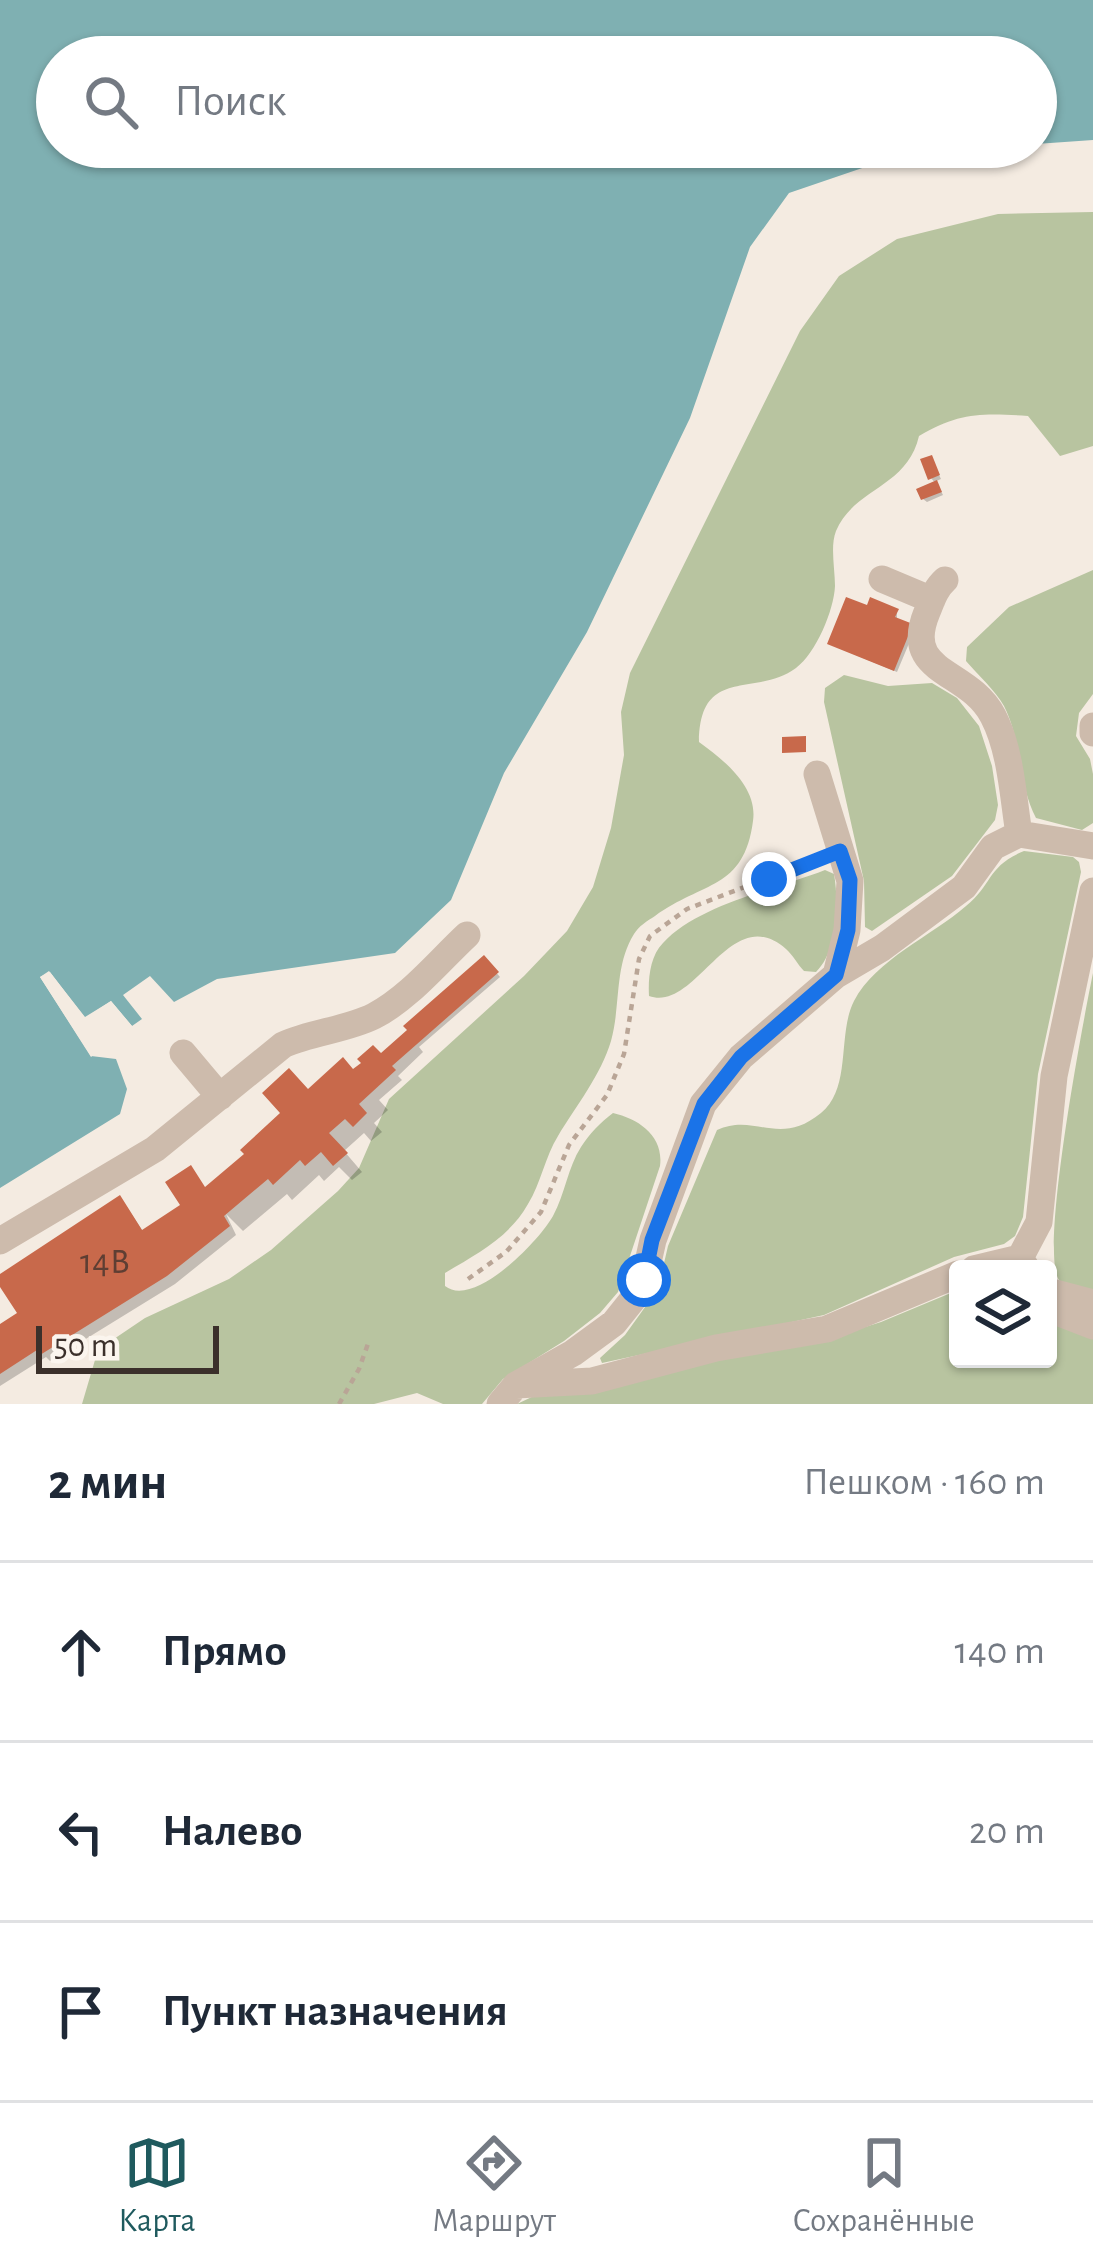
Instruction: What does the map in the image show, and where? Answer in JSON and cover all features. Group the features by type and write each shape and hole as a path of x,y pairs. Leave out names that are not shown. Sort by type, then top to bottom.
{"lane":[{"path":"882,579 938,590 918,645 925,658 969,687 993,716 1019,834"},
{"path":"817,775 850,880 848,930 836,975"},
{"path":"508,1395 614,1323 634,1298 704,1104 741,1057 836,975 964,886 993,847 1019,834 1093,846"},
{"path":"1024,1260 1039,1222 1054,1076 1093,891"},
{"path":"0,1241 154,1149 283,1045 370,1018 387,1008 467,934"},
{"path":"183,1053 220,1097"},
{"path":"508,1395 827,1328 949,1278"},
{"path":"1057,1293 1093,1303"},
{"path":"1057,1309 1093,1326"}],"path":[{"path":"467,1279 506,1252 541,1212 569,1145 607,1095 624,1054 639,959 650,936 687,909 840,851"},
{"path":"339,1404 368,1341"}],"green space":[{"path":"1093,212 1093,446 1060,456 1028,416 959,418 919,436 904,467 845,516 834,537 831,607 810,652 780,677 719,693 702,718 699,742 728,766 750,797 753,821 741,860 719,881 636,931 623,959 607,1054 554,1144 528,1204 502,1236 445,1273 445,1286 457,1291 472,1288 520,1255 553,1216 581,1147 613,1113 648,1130 660,1155 618,1292 564,1341 503,1379 482,1404 443,1404 417,1393 374,1404 82,1404 95,1360 108,1343 145,1318 229,1279 271,1250 338,1191 359,1168 389,1099 567,931 593,887 611,828 624,755 621,712 630,673 800,331 839,276 897,239 998,214"},
{"path":"1093,570 1093,694 1079,713 1076,736 1093,774 1093,823 1082,830 1036,818 1004,706 966,661 967,647 1009,607"},
{"path":"844,675 888,686 932,683 957,698 979,726 998,805 995,820 952,876 872,931 865,927 864,881 824,702 825,688"},
{"path":"1024,851 1073,857 1081,872 1038,1074 1023,1217 1015,1236 1004,1244 954,1257 824,1315 602,1363 600,1358 625,1335 658,1289 668,1246 717,1130 743,1125 792,1128 821,1113 837,1090 849,1014 864,986 890,960 966,906 1003,863"},
{"path":"825,870 834,874 835,926 829,952 816,972 804,971 786,949 766,938 748,938 683,989 666,997 649,996 655,954 678,929 717,908"},
{"path":"1093,973 1093,1296 1062,1283 1054,1260 1059,1182"},
{"path":"949,1294 949,1368 1057,1368 1057,1318 1093,1335 1093,1404 517,1404 536,1395 830,1338"}],"water":[{"path":"0,0 1093,0 1093,140 1057,143 1057,36 36,36 36,168 862,168 789,193 750,247 690,418 587,632 504,773 451,900 395,953 217,979 174,1002 150,976 123,995 142,1019 132,1026 111,1001 85,1018 50,972 40,977 91,1056 116,1059 127,1089 120,1114 0,1188"}],"pier":[{"path":"49,971 85,1017 111,1001 132,1026 128,1029 110,1009 82,1023 48,980 98,1051 91,1057 40,977"}],"building":[{"path":"932,455 940,475 928,480 920,459"},
{"path":"937,480 942,492 921,500 916,489"},
{"path":"846,597 867,605 870,597 899,609 895,617 913,624 894,671 827,644"},
{"path":"806,736 806,752 782,753 782,737"},
{"path":"484,955 499,972 392,1066 396,1070 359,1104 367,1113 353,1127 345,1119 329,1133 348,1153 333,1166 321,1152 305,1166 300,1160 273,1185 268,1179 224,1216 230,1226 167,1276 40,1355 37,1350 0,1374 0,1324 17,1313 0,1287 0,1274 120,1195 142,1230 180,1205 165,1182 191,1165 205,1187 244,1154 240,1150 280,1113 262,1093 289,1068 308,1089 343,1057 353,1069 373,1045 381,1053 407,1030 403,1026"}],"route":[{"path":"644,1280 652,1240 704,1104 741,1057 836,975 848,930 850,880 840,851 769,879"}]}
